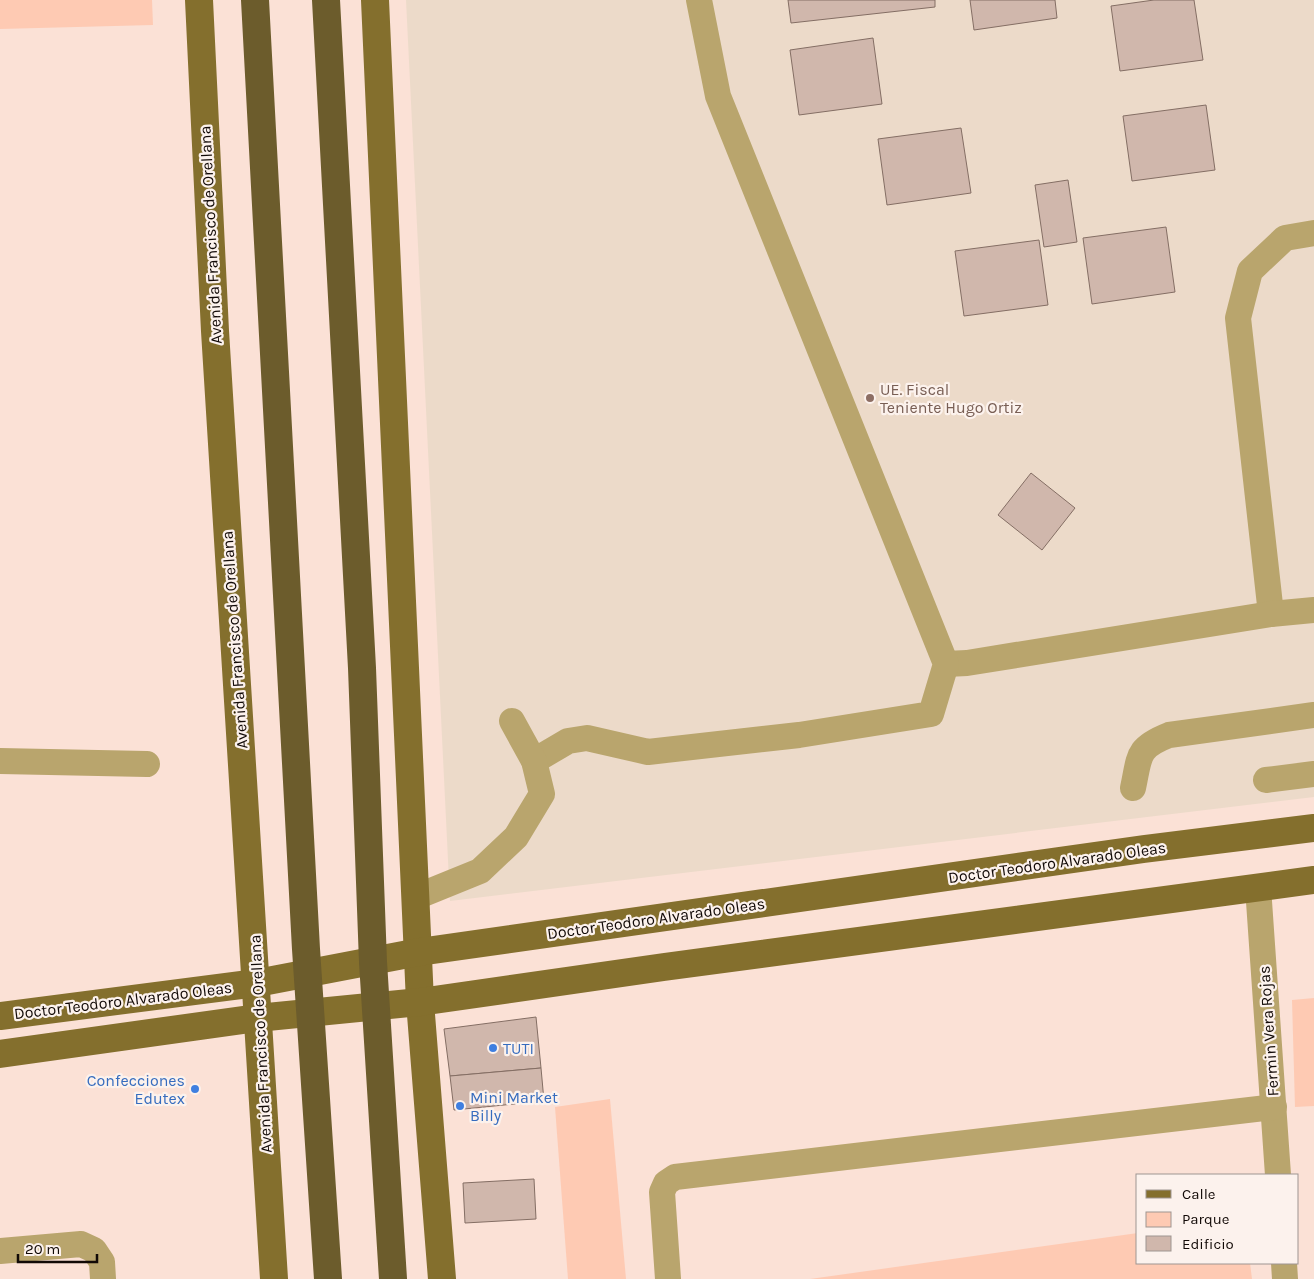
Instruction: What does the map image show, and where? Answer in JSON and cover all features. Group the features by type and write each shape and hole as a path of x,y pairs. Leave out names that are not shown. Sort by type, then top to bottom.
{"highway":[{"path":"255,0 307,972 328,1279"},
{"path":"326,0 362,668 373,962 393,1279"}],"main road":[{"name":"Avenida Francisco de Orellana","path":"199,0 216,350 274,1279"},
{"path":"375,0 420,1002 442,1279"},
{"name":"Doctor Teodoro Alvarado Oleas","path":"0,1016 256,983 419,952 1144,849 1314,828"},
{"path":"0,1054 257,1018 420,1002 1314,880"}],"street":[{"path":"534,761 568,741 587,738 648,752 799,736 931,714 946,664 718,96 699,0"},
{"path":"1271,614 1238,318 1250,271 1285,238 1314,233"},
{"path":"946,664 968,663 1271,614 1314,610"},
{"path":"1134,788 1140,755 1151,742 1169,735 1314,716"},
{"path":"416,897 480,871 516,837 542,794 534,761 512,721"},
{"path":"0,761 147,764"},
{"path":"1266,780 1314,774"},
{"name":"Fermin Vera Rojas","path":"1258,887 1278,1174"},
{"path":"668,1279 662,1192 666,1183 675,1176 1274,1107"},
{"path":"0,1251 81,1244 94,1250 102,1262 103,1279"},
{"path":"1284,1264 1285,1279"}],"shaded area":[{"name":"UE. Fiscal Teniente Hugo Ortiz","path":"406,0 1314,0 1314,797 450,901"}],"green space":[{"path":"0,0 152,0 153,25 0,29"},
{"path":"1314,998 1314,1106 1295,1107 1292,1000"},
{"path":"610,1099 626,1279 568,1279 555,1107"},
{"path":"1136,1233 1136,1264 1250,1264 1252,1279 810,1279"}],"building":[{"path":"788,0 935,0 935,7 791,23"},
{"path":"970,0 1055,0 1057,18 974,30"},
{"path":"1154,0 1194,0 1203,60 1120,71 1111,6"},
{"path":"873,38 882,104 799,115 790,50"},
{"path":"1206,105 1215,170 1132,181 1123,116"},
{"path":"961,128 971,193 887,205 878,139"},
{"path":"1068,180 1077,242 1044,247 1035,185"},
{"path":"1166,227 1175,292 1092,304 1083,238"},
{"path":"1039,240 1048,305 964,316 955,251"},
{"path":"1031,473 1075,508 1042,550 998,515"},
{"name":"TUTI","path":"536,1017 541,1068 450,1076 444,1029"},
{"path":"541,1068 544,1101 454,1110 450,1076"},
{"path":"534,1179 536,1219 465,1223 463,1183"}],"place":[{"name":"UE. Fiscal Teniente Hugo Ortiz","path":"870,398"},
{"name":"TUTI","path":"493,1048"},
{"name":"Confecciones Edutex","path":"195,1089"},
{"name":"Mini Market Billy","path":"460,1106"}]}
